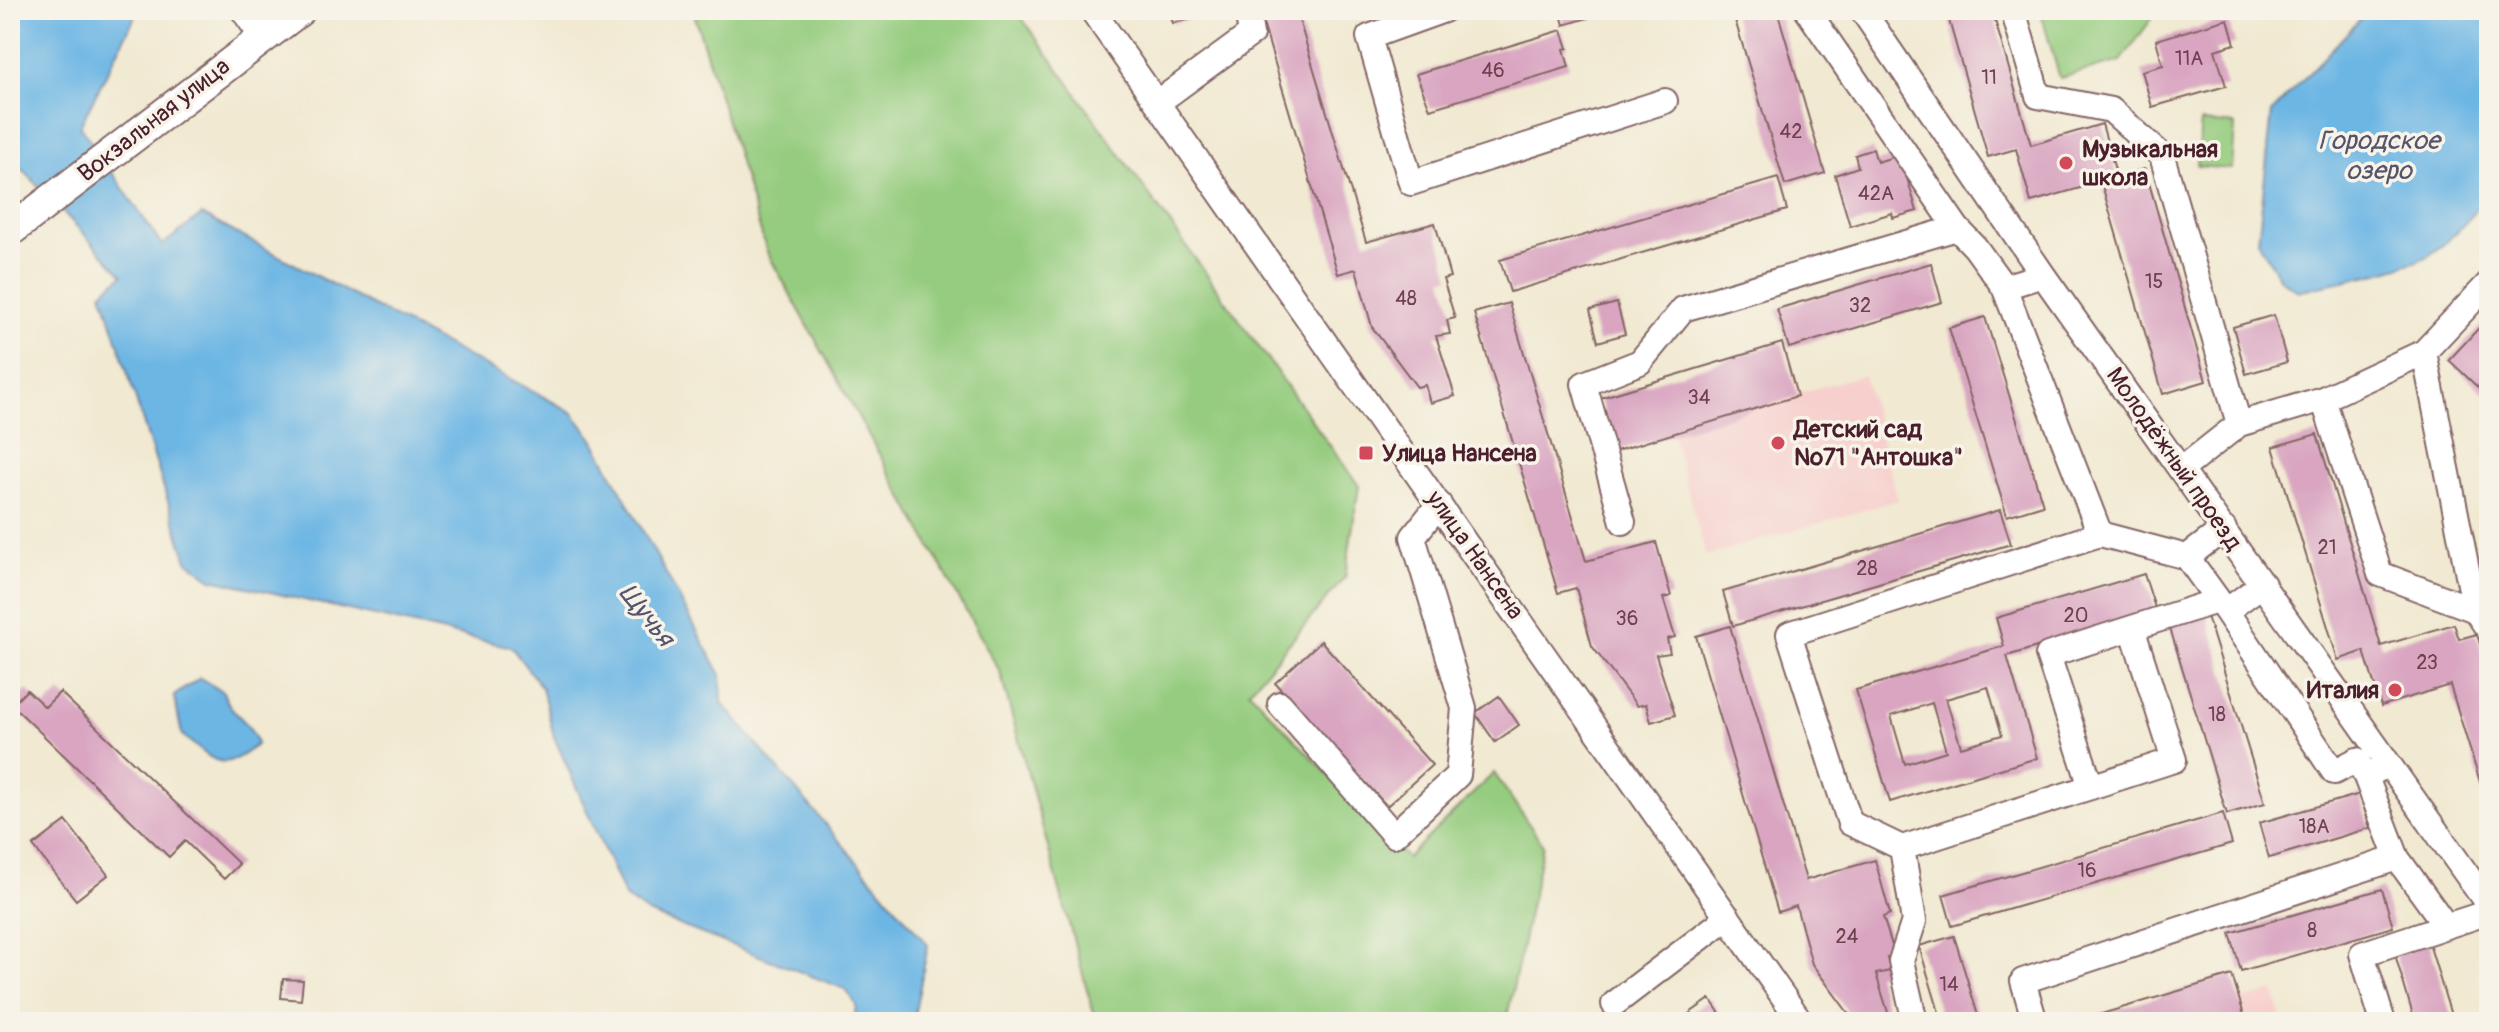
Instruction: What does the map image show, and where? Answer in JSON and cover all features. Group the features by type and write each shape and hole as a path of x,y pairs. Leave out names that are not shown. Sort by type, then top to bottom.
{"main road":[{"name":"Вокзальная улица","path":"10,231 300,10"}],"street":[{"path":"243,10 262,37"},
{"name":"улица Нансена","path":"1092,10 1801,1022"},
{"path":"1157,103 1251,34 1247,10"},
{"path":"1444,10 1369,37 1411,183 1665,101"},
{"path":"1807,10 1957,228 2004,287 2100,534"},
{"name":"Молодёжный проезд","path":"1862,10 2043,275 2489,909"},
{"path":"2013,10 2038,96 2111,110 2162,156 2239,424"},
{"path":"1623,522 1584,384 1640,362 1683,309 1957,228"},
{"path":"2004,287 2043,275"},
{"path":"2182,469 2239,424 2323,399 2424,352 2489,283"},
{"path":"2424,352 2475,610 2489,630"},
{"path":"2323,399 2380,574 2475,610"},
{"path":"1280,704 1394,835 1458,775 1464,708 1413,537 1439,504"},
{"path":"2187,557 2224,529"},
{"path":"2132,628 2174,760 1902,848 1850,823 1789,634 2100,534 2187,557 2334,772 2357,760 2397,858 2446,926"},
{"path":"2091,787 2048,655 2132,628 2222,606 2263,584"},
{"path":"2366,777 2388,762"},
{"path":"1902,848 1914,921 1901,961 1915,1022"},
{"path":"2035,1022 2023,981 2397,858"},
{"path":"2383,1022 2362,954 2489,909"},
{"path":"1614,1004 1728,917"}],"shaded area":[{"name":"Детский сад №71 \"Антошка\"","path":"1782,343 1797,393 1864,375 1898,500 1706,556 1672,435 1616,451 1600,398"},
{"path":"2232,975 2240,1001 2274,991 2283,1022 2075,1022"}],"green space":[{"path":"693,10 1016,10 1359,486 1345,577 1249,691 1407,858 1494,773 1543,845 1506,1022 1096,1022 1000,672 767,252"},
{"path":"2040,10 2158,10 2121,61 2060,78"},
{"path":"2201,122 2235,125 2232,169 2197,166"}],"water":[{"name":"Щучья","path":"10,10 135,10 134,19 80,126 162,245 202,215 572,412 593,439 721,675 722,703 928,945 913,1022 854,1022 856,1005 845,989 648,913 625,897 554,737 542,688 511,647 212,579 187,561 102,292 123,275 22,169 10,146"},
{"name":"Городское озеро","path":"2369,10 2489,10 2489,196 2447,241 2420,260 2387,271 2298,291 2280,279 2258,241 2272,112"},
{"path":"200,678 223,692 254,736 257,744 245,754 226,762 218,761 182,735 174,696"}],"building":[{"path":"1168,10 1208,10 1210,15 1173,23"},
{"path":"1259,10 1296,10 1366,242 1435,223 1450,277 1443,279 1455,318 1447,320 1450,334 1436,336 1455,396 1430,403 1425,385 1417,387 1372,327 1356,269 1338,274"},
{"path":"1560,10 1611,10 1611,11 1564,25"},
{"path":"1732,10 1777,10 1825,173 1785,185"},
{"path":"1946,10 1992,10 2031,145 2102,124 2117,177 2145,169 2206,381 2163,394 2101,182 2031,202 2016,149 1988,157"},
{"path":"2228,19 2235,44 2215,50 2226,86 2152,107 2142,71 2163,65 2156,40"},
{"path":"1562,30 1568,48 1564,49 1569,67 1430,109 1416,74"},
{"path":"1873,149 1877,162 1900,155 1917,211 1893,218 1892,213 1850,226 1835,175 1858,167 1855,155"},
{"path":"1778,178 1787,210 1510,292 1500,260"},
{"path":"1931,263 1942,302 1789,348 1777,309"},
{"path":"1509,303 1586,561 1656,542 1671,596 1663,598 1675,637 1667,639 1670,653 1656,655 1675,715 1651,722 1646,704 1637,706 1592,646 1576,588 1558,593 1474,313"},
{"path":"1617,303 1625,334 1598,342 1590,310"},
{"path":"2274,315 2287,362 2246,374 2233,327"},
{"path":"1985,317 2043,505 2007,516 1949,328"},
{"path":"2489,317 2489,398 2449,360"},
{"path":"1782,343 1797,396 1616,451 1600,398"},
{"path":"2317,434 2381,646 2454,624 2459,639 2477,634 2489,674 2489,811 2450,685 2381,706 2364,651 2338,660 2273,447"},
{"path":"2000,510 2011,544 1733,626 1723,592"},
{"path":"2144,574 2156,611 2007,656 2037,758 1890,802 1856,690 2004,646 1996,618","holes":["1988,687 2002,735 1961,747 1946,699","1932,703 1946,751 1905,764 1891,716"]},
{"path":"2206,613 2265,803 2227,814 2169,625"},
{"path":"1730,626 1806,880 1875,860 1890,914 1883,917 1895,955 1887,958 1890,971 1876,974 1891,1022 1855,1022 1812,964 1796,906 1778,912 1696,636"},
{"path":"1321,641 1432,765 1387,806 1275,683"},
{"path":"27,690 45,707 60,692 239,864 224,879 185,841 169,857 12,705"},
{"path":"1499,696 1519,725 1495,742 1475,713"},
{"path":"2360,794 2370,828 2269,858 2259,823"},
{"path":"2223,813 2232,844 1952,926 1943,895"},
{"path":"66,821 108,875 76,900 33,846"},
{"path":"2382,889 2393,927 2241,971 2230,933"},
{"path":"1954,936 1980,1022 1942,1022 1919,946"},
{"path":"2428,940 2453,1022 2415,1022 2394,951"},
{"path":"2232,975 2246,1022 2078,1022 2078,1021"},
{"path":"283,979 303,980 301,1000 281,998"},
{"path":"1710,999 1726,1022 1677,1022"}],"place":[{"name":"Музыкальная школа","path":"2066,163"},
{"name":"Детский сад №71 \"Антошка\"","path":"1778,443"},
{"name":"Улица Нансена","path":"1366,453"},
{"name":"Италия","path":"2395,690"}]}
